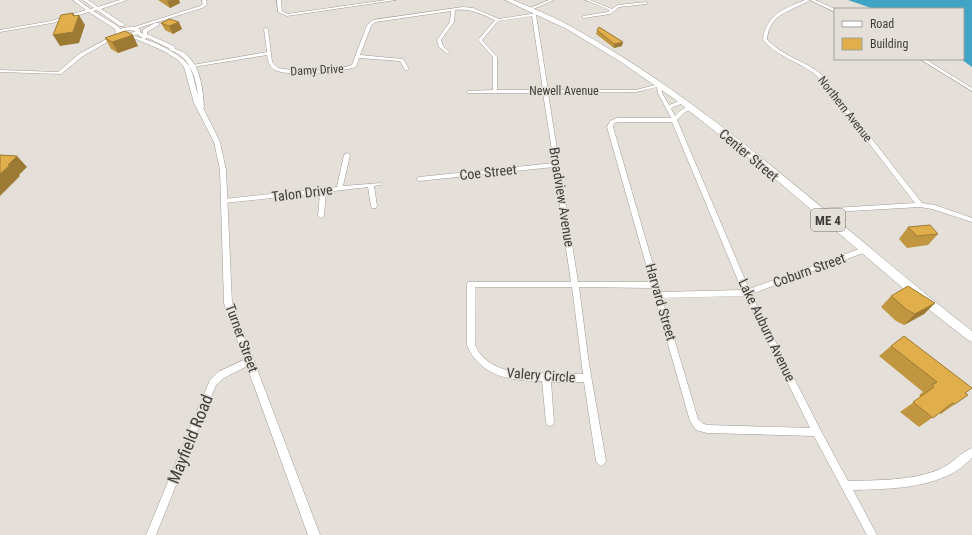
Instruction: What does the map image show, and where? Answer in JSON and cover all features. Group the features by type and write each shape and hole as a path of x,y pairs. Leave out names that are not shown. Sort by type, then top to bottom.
{"highway":[{"name":"Center Street","path":"508,0 575,31 659,84 687,105 972,337"}],"main road":[{"path":"75,0 87,10 117,28 118,36 137,38 166,50 180,59 187,67"},
{"path":"86,0 120,24 135,30 143,37 184,55 194,66"},
{"path":"0,31 41,25 114,0"},
{"path":"96,7 125,0"},
{"path":"0,28 38,22 87,10"},
{"path":"157,24 145,31 145,35 172,47 172,49"},
{"path":"118,33 135,30"},
{"path":"126,37 135,30"},
{"name":"Turner Street","path":"194,66 200,88 201,111"},
{"name":"Turner Street","path":"187,67 196,103 220,151 223,170 228,303 314,535"}],"street":[{"path":"135,30 203,7 204,0"},
{"path":"279,0 278,9 284,14 394,0"},
{"path":"530,9 552,0"},
{"path":"587,0 612,10"},
{"path":"616,0 625,5"},
{"name":"Northern Avenue","path":"808,0 775,17 767,29 765,39 773,48 807,65 819,75 920,205"},
{"path":"812,0 834,11"},
{"path":"584,17 604,14 625,5 646,3"},
{"path":"407,69 401,60 358,56 372,22 453,9 470,8 497,20 536,14"},
{"path":"448,53 440,46 440,40 450,27 454,14 453,9"},
{"name":"Broadview Avenue","path":"536,14 588,378 602,461"},
{"path":"135,30 157,24 165,20"},
{"path":"496,92 495,57 480,40 497,20"},
{"name":"Damy Drive","path":"266,29 268,53 273,67 286,72 352,67 356,63 358,56"},
{"path":"0,71 59,73 81,55 118,33"},
{"path":"81,55 126,37"},
{"path":"187,67 268,53"},
{"path":"924,60 972,90"},
{"name":"Newell Avenue","path":"468,92 636,91 659,84"},
{"name":"Lake Auburn Avenue","path":"659,84 660,93 674,120 747,293 817,432 872,535"},
{"path":"668,110 672,105 687,105"},
{"path":"674,120 687,105"},
{"name":"Harvard Street","path":"674,120 617,120 610,124 694,421 699,427 707,429 817,432"},
{"path":"340,188 347,156"},
{"name":"Coe Street","path":"419,179 557,165"},
{"name":"Talon Drive","path":"224,201 379,184"},
{"path":"372,185 374,206"},
{"path":"321,216 323,190"},
{"path":"817,211 920,205 933,207 972,220"},
{"name":"Coburn Street","path":"659,295 747,293 864,250"},
{"name":"Valery Circle","path":"575,285 471,284 471,345 473,351 484,362 503,374 588,378"},
{"path":"575,285 656,285"},
{"name":"Mayfield Road","path":"151,535 213,383 221,376 250,361"},
{"path":"546,376 550,422"},
{"path":"846,486 908,481 936,475 957,464 972,452"}],"water":[{"path":"848,0 972,0 972,67 962,60 964,60 964,8 871,8"}],"building":[{"path":"73,13 73,16 79,15 73,32 53,35 61,15"},
{"path":"170,19 179,22 169,26 161,23"},
{"path":"599,27 623,42 614,44 597,30"},
{"path":"125,31 133,35 112,42 105,38"},
{"path":"0,155 17,156 0,174"},
{"path":"930,225 938,234 917,236 908,227"},
{"path":"908,286 935,303 915,314 907,310 891,296"},
{"path":"904,336 972,388 965,393 968,395 955,404 952,403 933,418 913,402 934,387 932,385 937,382 891,346"}]}
